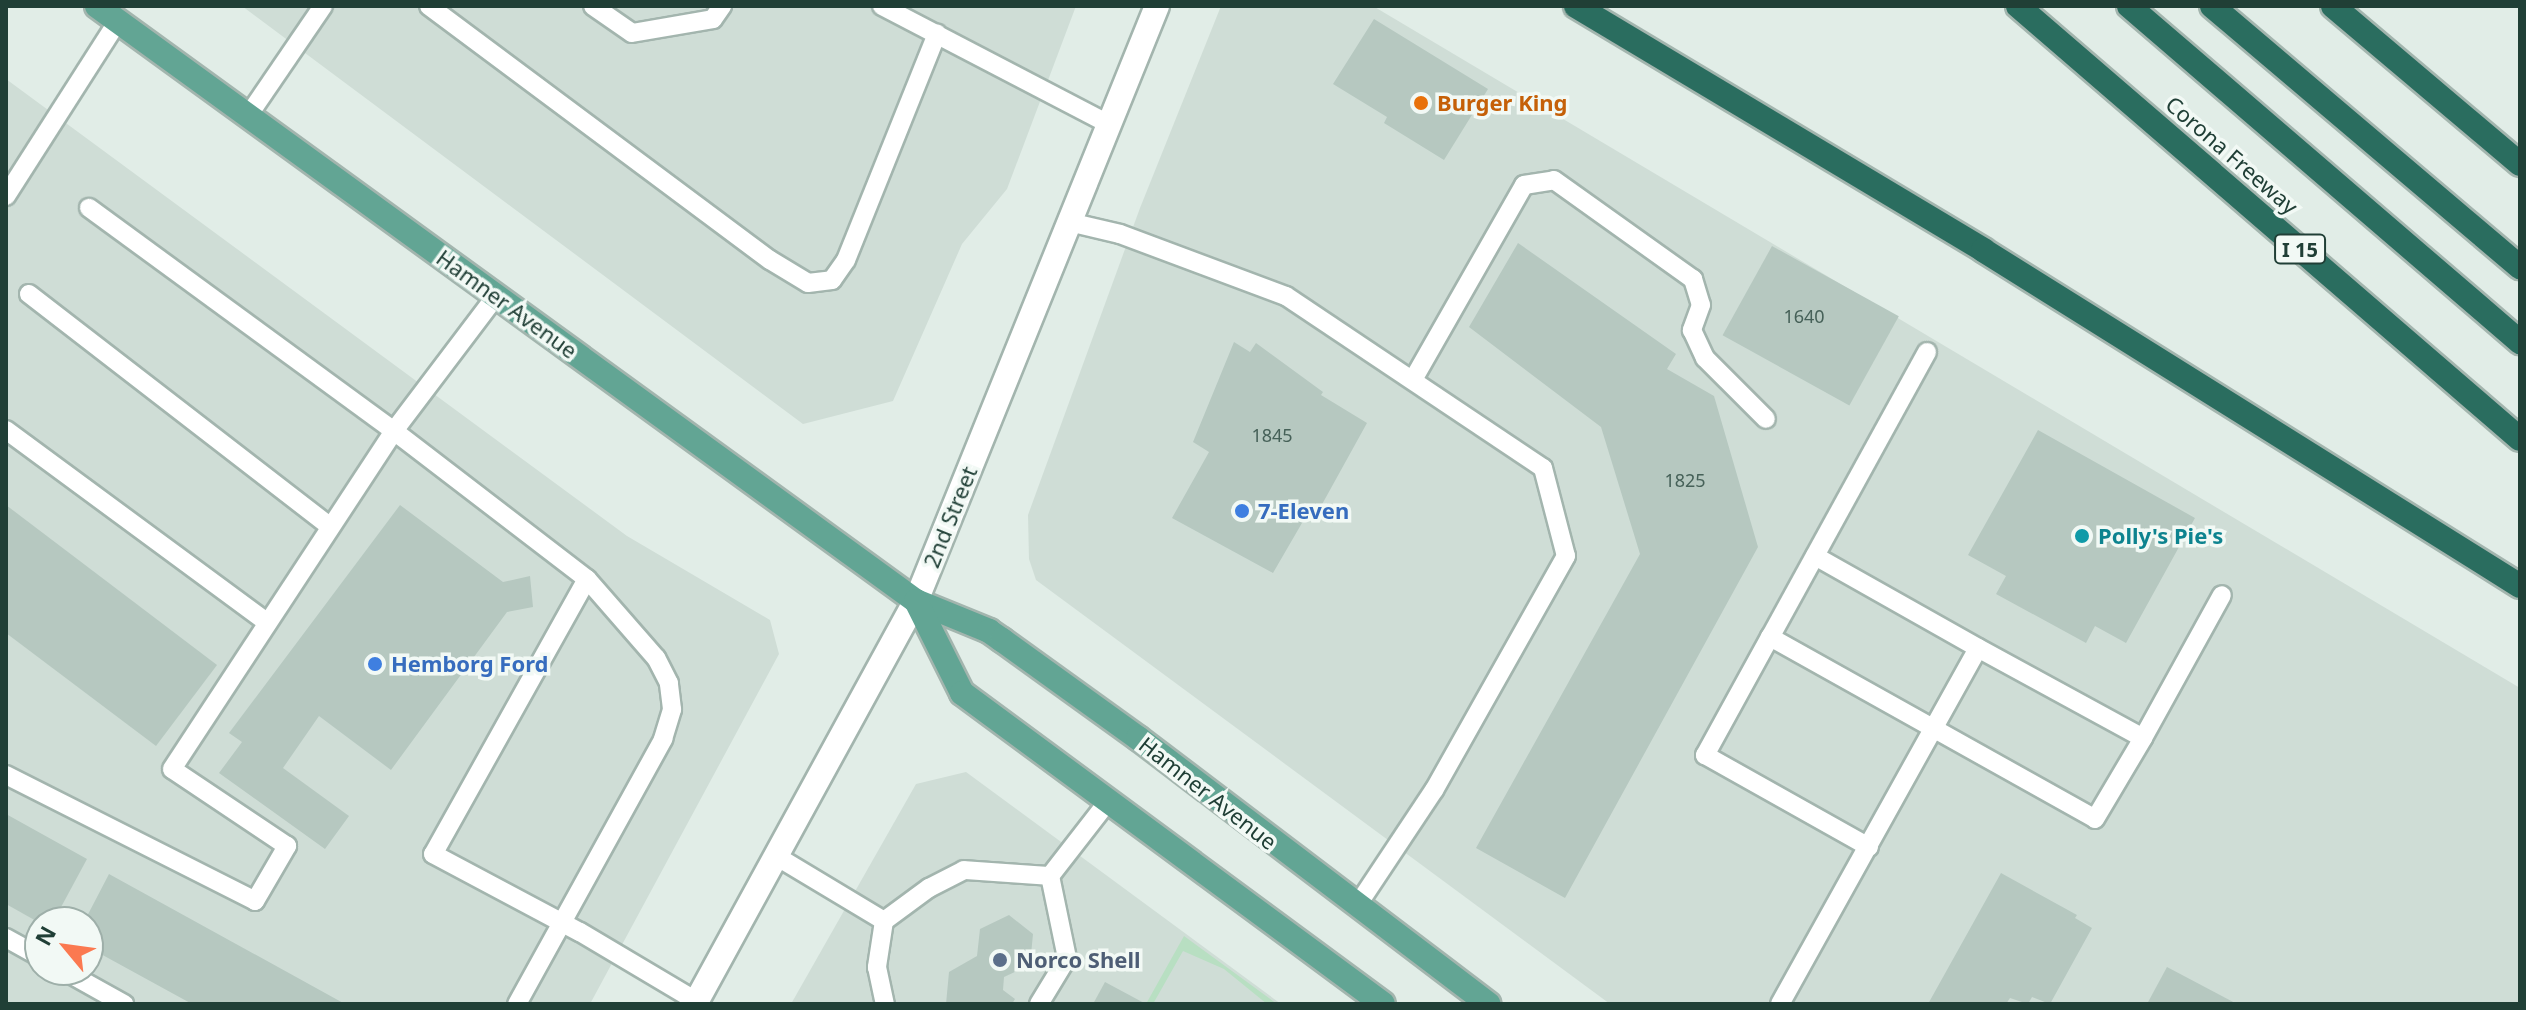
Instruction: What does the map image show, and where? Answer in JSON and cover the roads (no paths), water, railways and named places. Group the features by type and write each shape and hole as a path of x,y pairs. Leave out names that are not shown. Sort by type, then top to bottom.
{"highway":[{"path":"1576,6 1983,250 2520,586"},
{"name":"Corona Freeway","path":"2018,6 2520,439"},
{"path":"2129,6 2520,342"},
{"path":"2212,6 2520,267"},
{"path":"2333,6 2520,164"}],"main road":[{"name":"Hamner Avenue","path":"97,6 916,601 989,631 1138,738 1488,1004"},
{"name":"2nd Street","path":"696,1002 916,601 1157,6"},
{"name":"Hamner Avenue","path":"916,601 962,693 1383,1004"}],"lane":[{"path":"248,116 323,6"},
{"path":"429,6 770,260 808,283 832,280 846,260 937,34"},
{"path":"593,6 632,33 713,19 722,6"},
{"path":"882,6 1109,124"},
{"path":"6,196 118,21"},
{"path":"1414,378 1524,185 1554,180 1693,279 1701,305 1692,330 1705,358 1766,419"},
{"path":"89,208 394,431 587,579 656,658 669,683 672,709 663,739 517,1004"},
{"path":"1069,222 1120,234 1286,296 1414,378 1543,468 1566,556 1434,790 1357,906"},
{"path":"29,294 330,527"},
{"path":"6,775 255,901 287,846 172,769 394,431 496,296"},
{"path":"1869,847 1705,755 1927,352"},
{"path":"6,430 268,623"},
{"path":"1815,556 2143,738"},
{"path":"587,579 433,854 563,923 696,1002"},
{"path":"1770,637 2095,819 2222,595"},
{"path":"1780,1004 1978,648"},
{"path":"1039,1004 1067,958 1050,876 1109,800"},
{"path":"776,856 884,921"},
{"path":"885,1004 877,967 884,921 929,888 964,870 1050,876"},
{"path":"6,938 24,948"},
{"path":"92,986 124,1004"}],"place":[{"name":"Burger King","path":"1421,103"},
{"name":"7-Eleven","path":"1242,511"},
{"name":"Polly's Pie's","path":"2082,536"},
{"name":"Hemborg Ford","path":"375,664"},
{"name":"Norco Shell","path":"1000,960"}]}
